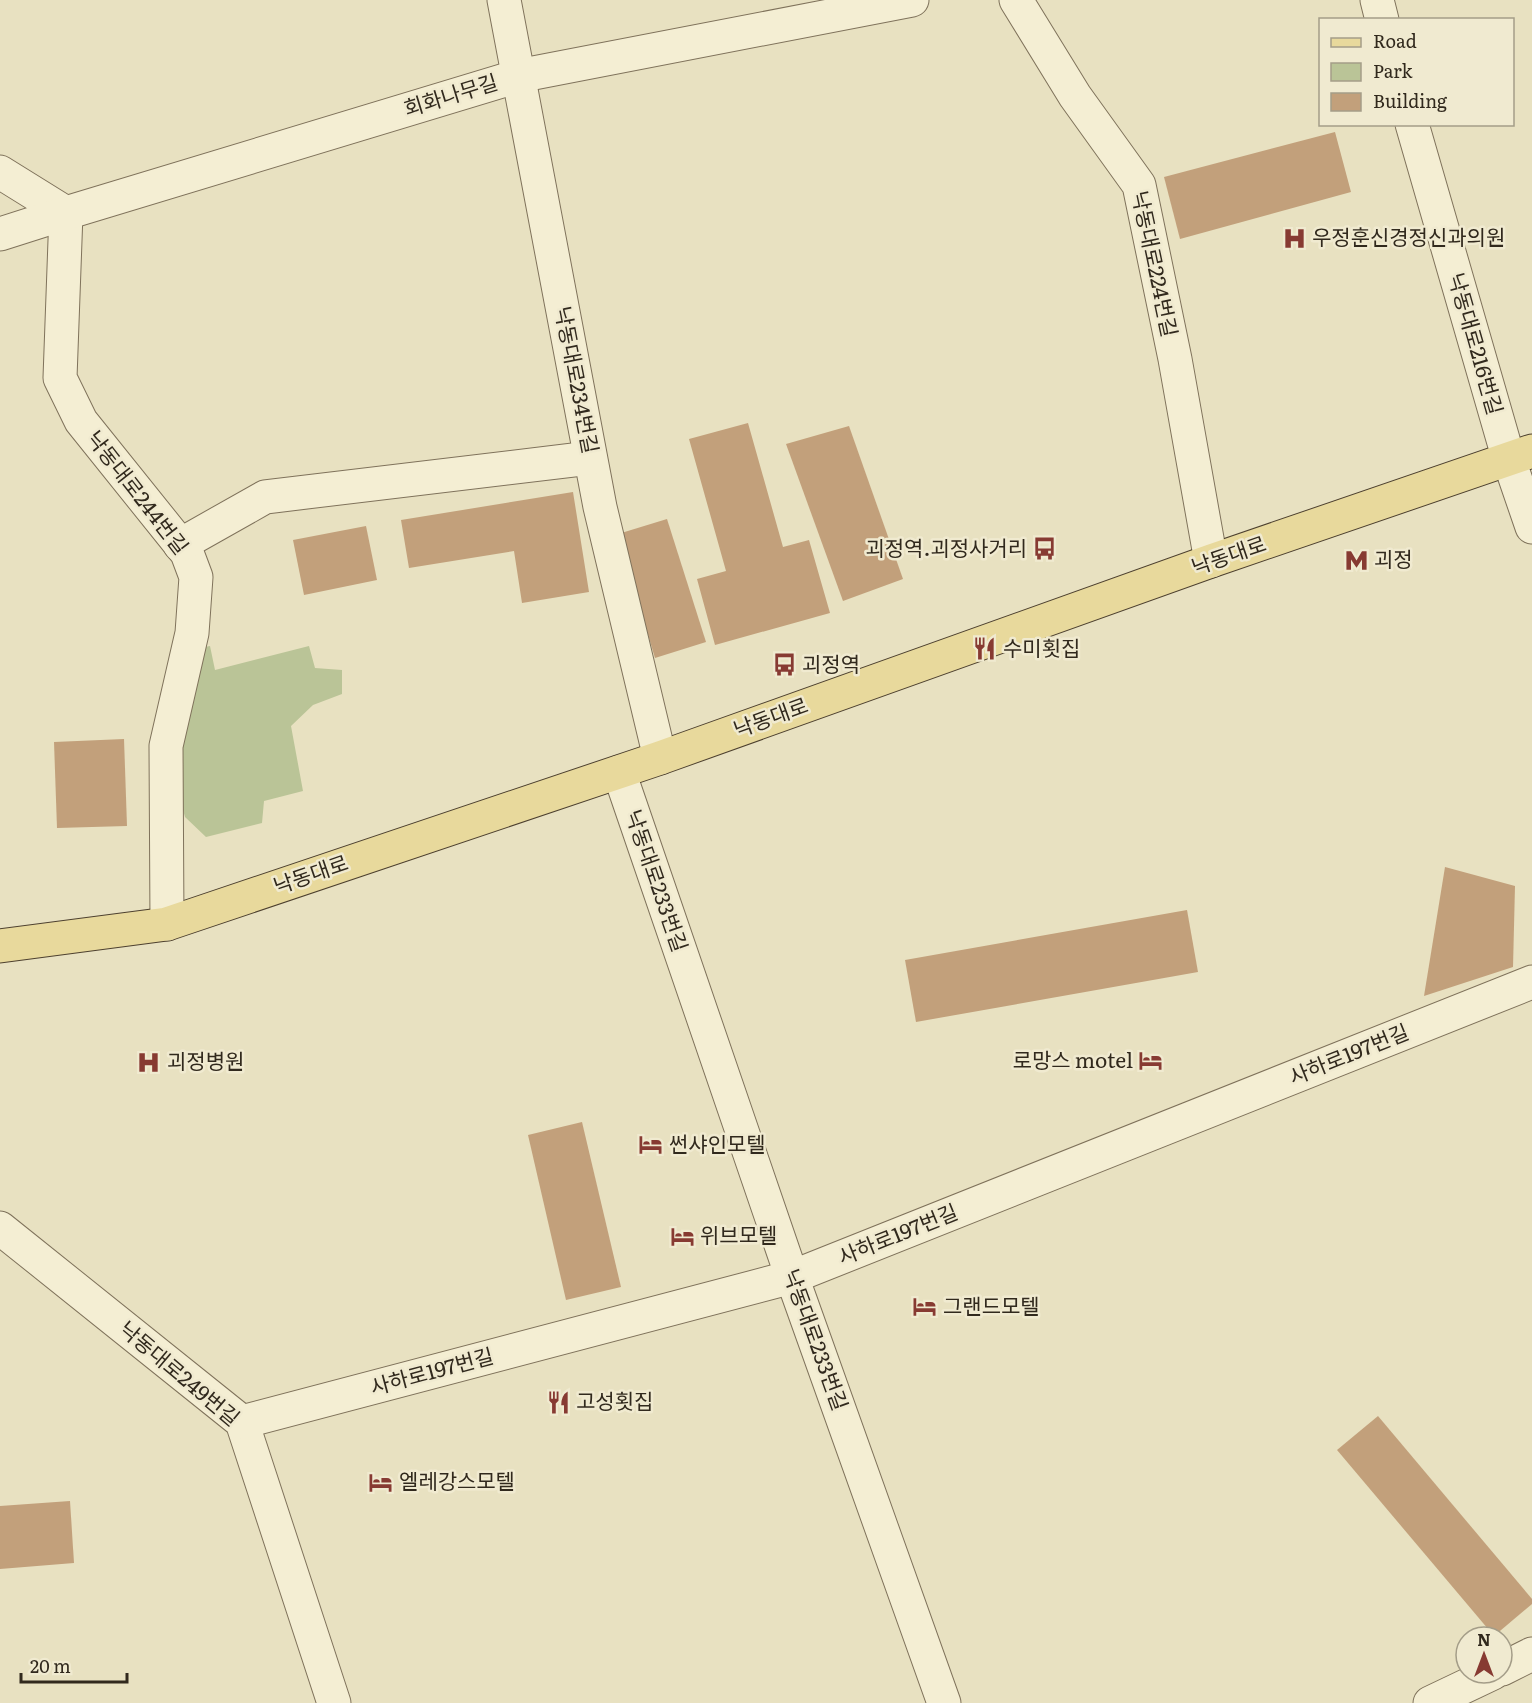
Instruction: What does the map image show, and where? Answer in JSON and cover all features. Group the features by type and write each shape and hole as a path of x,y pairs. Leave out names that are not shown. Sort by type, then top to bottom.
{"main road":[{"name":"낙동대로","path":"0,946 167,924 660,758 1211,561 1520,456"}],"street":[{"name":"낙동대로234번길","path":"504,0 600,507 660,758"},
{"name":"회화나무길","path":"0,234 518,76 912,0"},
{"name":"낙동대로224번길","path":"1016,0 1075,96 1139,186 1175,359 1211,561"},
{"path":"1377,0 1382,18"},
{"name":"낙동대로216번길","path":"1413,126 1520,456 1532,527"},
{"path":"0,172 66,213"},
{"name":"낙동대로244번길","path":"66,213 60,378 81,421 187,553 196,577 192,633 166,746 167,924"},
{"path":"180,545 265,497 591,458"},
{"name":"낙동대로233번길","path":"619,772 792,1277 944,1703"},
{"name":"사하로197번길","path":"242,1422 792,1277 1532,982"},
{"name":"낙동대로249번길","path":"0,1228 242,1422 334,1703"},
{"path":"1514,1663 1532,1654"},
{"path":"1430,1703 1468,1685"}],"green space":[{"path":"210,646 215,670 309,646 315,668 342,670 342,694 313,705 291,726 303,791 264,801 262,823 206,837 185,817 176,786 184,719 200,648"}],"building":[{"path":"1335,132 1351,192 1180,239 1164,177"},
{"path":"748,423 783,547 809,540 830,613 715,645 697,579 726,571 689,439"},
{"path":"849,426 903,579 843,601 786,444"},
{"path":"573,492 589,592 522,603 514,551 409,568 401,520"},
{"path":"667,519 706,642 655,658 618,534"},
{"path":"366,526 377,580 304,595 293,540"},
{"path":"124,739 127,826 57,828 54,742"},
{"path":"1445,867 1515,886 1513,967 1424,996"},
{"path":"1187,910 1198,972 916,1022 905,960"},
{"path":"582,1122 621,1287 566,1300 528,1135"},
{"path":"1378,1416 1532,1599 1532,1604 1507,1625 1485,1625 1337,1450"},
{"path":"70,1501 74,1563 0,1569 0,1506"}],"place":[{"name":"우정훈신경정신과의원","path":"1294,238"},
{"name":"괴정역.괴정사거리","path":"1045,549"},
{"name":"괴정","path":"1356,560"},
{"name":"수미횟집","path":"985,649"},
{"name":"괴정역","path":"784,665"},
{"name":"로망스 motel","path":"1151,1061"},
{"name":"괴정병원","path":"149,1062"},
{"name":"썬샤인모텔","path":"651,1145"},
{"name":"위브모텔","path":"682,1236"},
{"name":"그랜드모텔","path":"925,1307"},
{"name":"고성횟집","path":"558,1402"},
{"name":"엘레강스모텔","path":"381,1482"}]}
